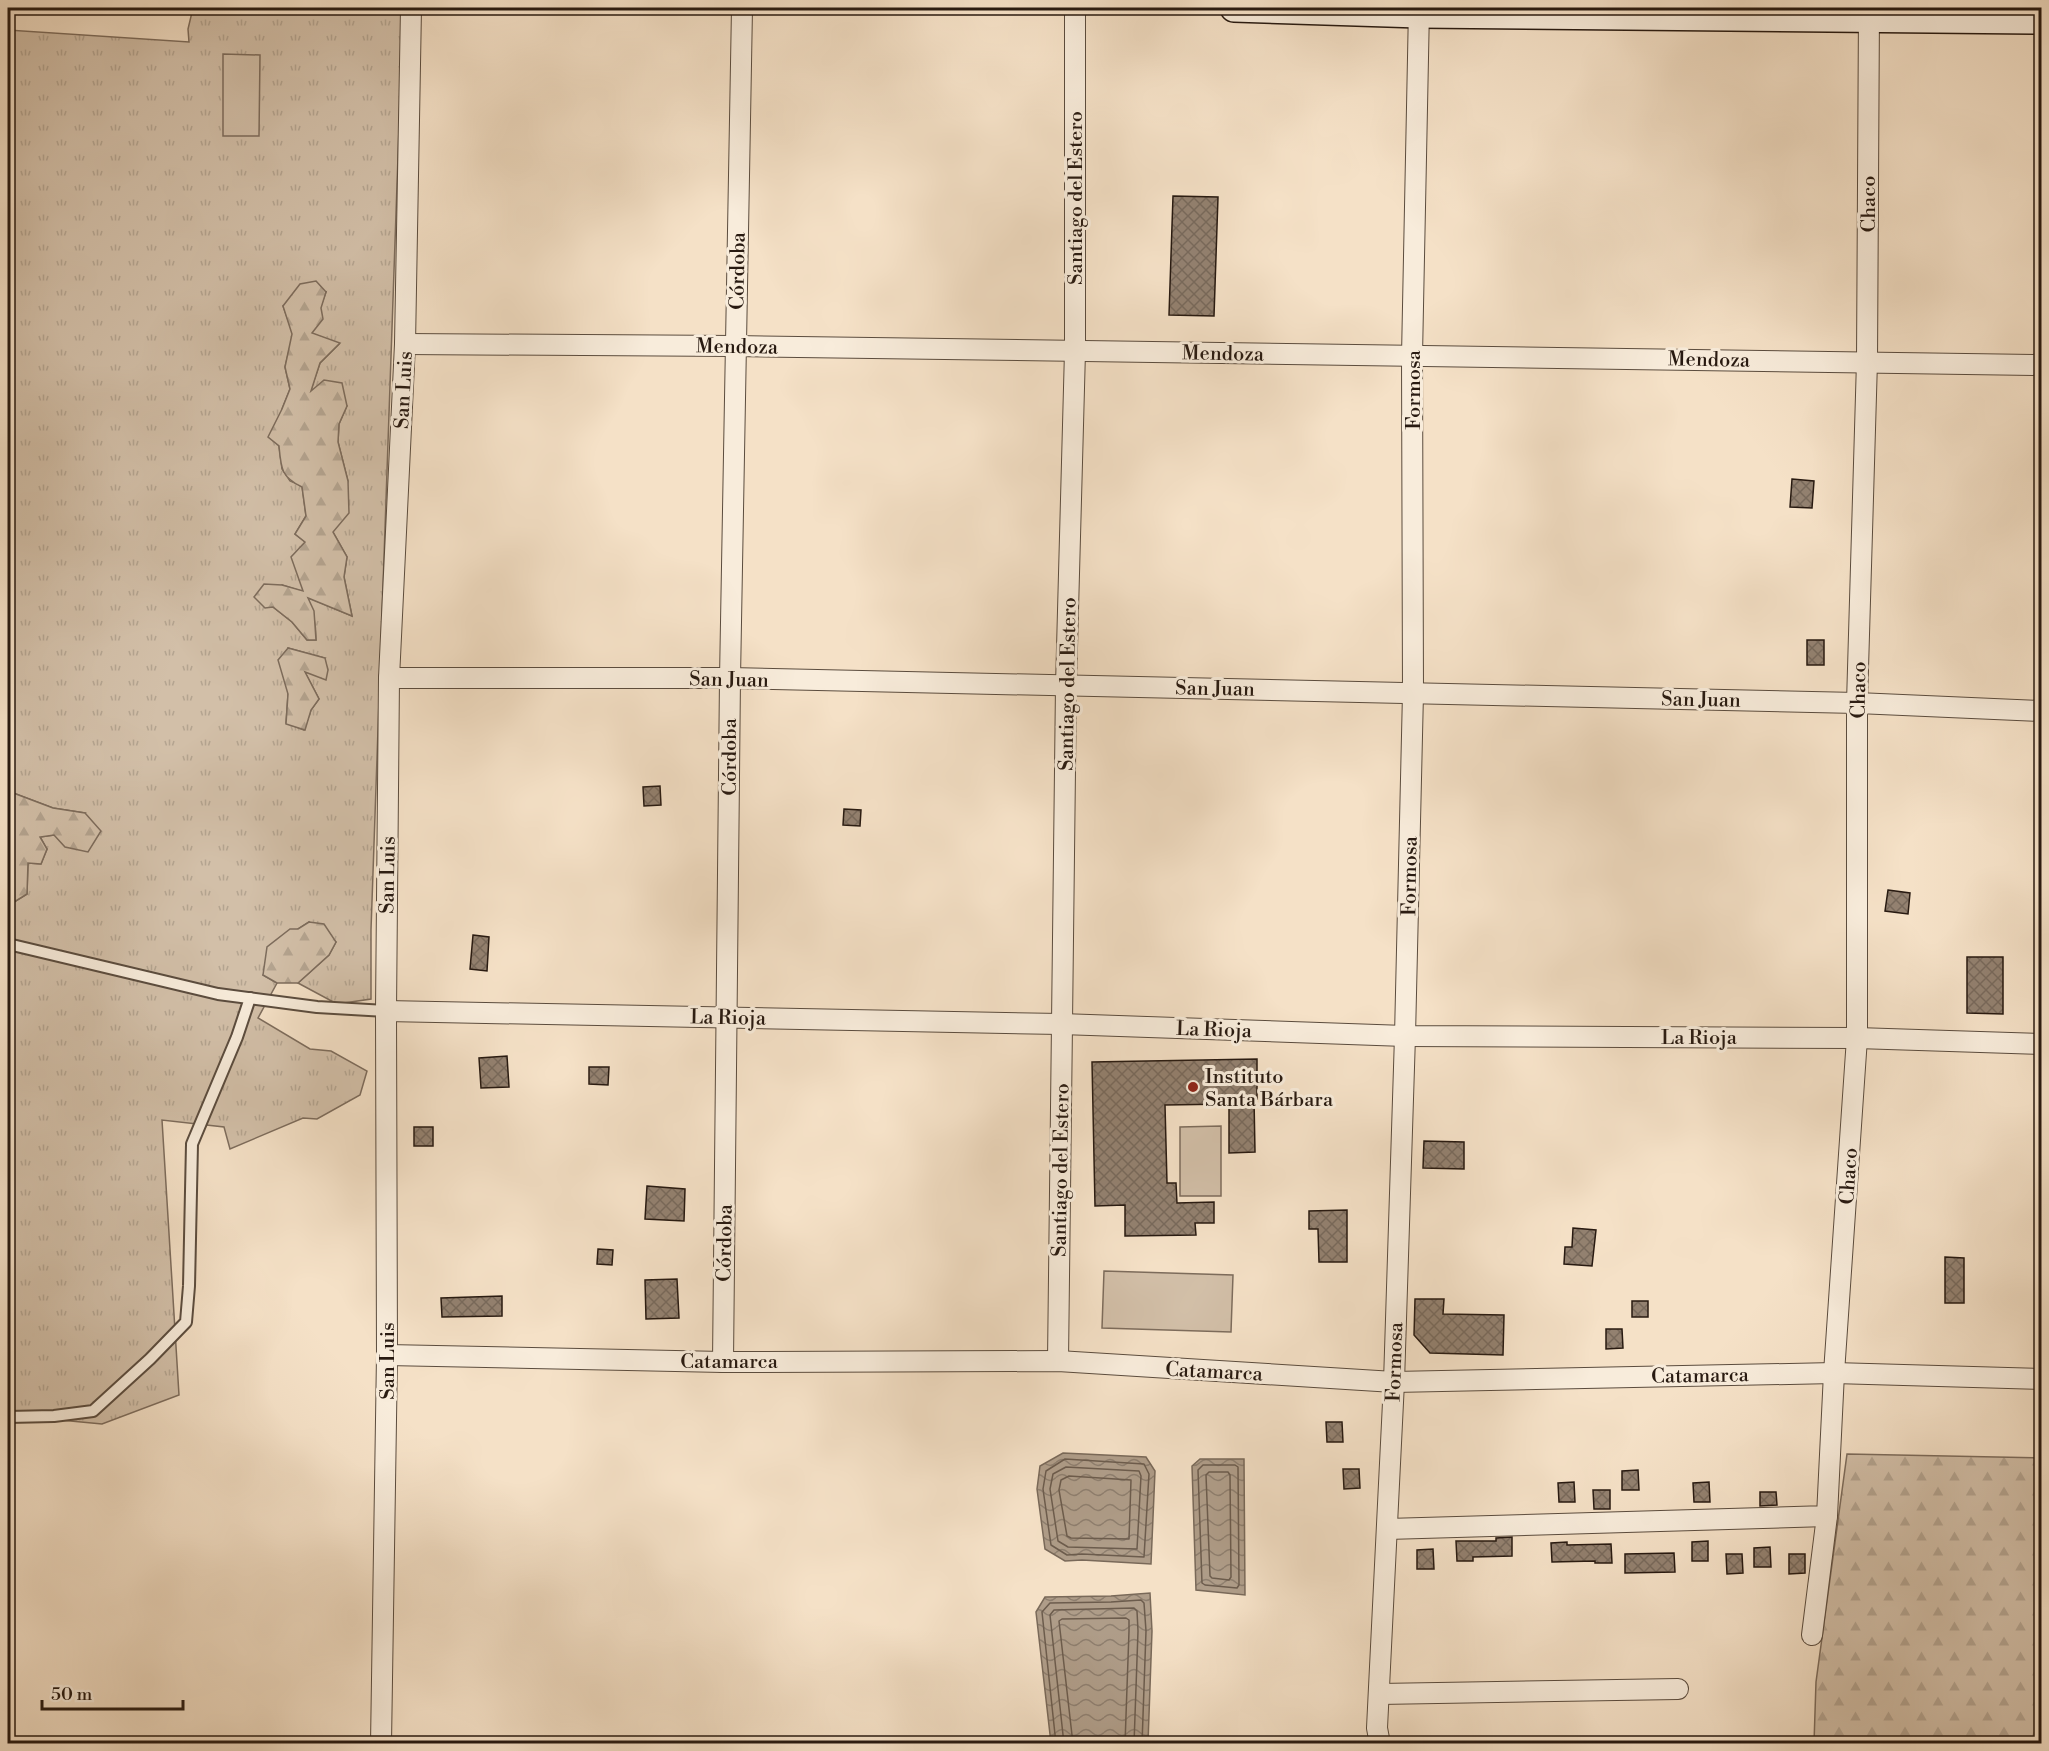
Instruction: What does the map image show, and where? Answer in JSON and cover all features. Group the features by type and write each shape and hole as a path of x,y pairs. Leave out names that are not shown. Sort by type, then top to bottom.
{"street":[{"name":"San Luis","path":"381,1743 387,1355 386,1011 389,678 405,344 411,8"},
{"name":"Córdoba","path":"723,1362 730,678 742,8"},
{"name":"Santiago del Estero","path":"1058,1361 1066,685 1075,351 1075,8"},
{"path":"1233,8 1869,13 2042,20"},
{"name":"Formosa","path":"1380,1743 1377,1728 1394,1382 1413,693 1412,356 1419,11"},
{"name":"Chaco","path":"1812,1635 1827,1516 1834,1373 1857,1038 1857,703 1867,361 1869,13"},
{"name":"Mendoza","path":"405,344 735,346 2042,364"},
{"name":"San Juan","path":"389,678 730,678 1857,703 2042,711"},
{"name":"La Rioja","path":"386,1011 1061,1024 1405,1036 1857,1038 2042,1044"},
{"name":"Catamarca","path":"387,1355 723,1362 1058,1361 1394,1382 1834,1373 2042,1379"},
{"path":"1387,1529 1827,1516"},
{"path":"1379,1694 1678,1689"}],"lane":[{"path":"8,944 218,994 317,1007 386,1011"},
{"path":"8,1417 54,1416 93,1411 150,1359 186,1322 192,1144 237,1037 249,998"}],"green space":[{"path":"193,8 396,8 403,13 371,930 371,999 337,1004 298,983 329,955 336,942 309,922 298,929 263,975 277,983 258,1018 310,1049 331,1051 367,1071 360,1095 317,1119 303,1118 230,1149 224,1127 162,1120 179,1395 102,1424 8,1415 8,920 14,902 27,894 28,863 41,864 47,849 40,837 54,835 85,813 53,808 8,791 8,30 189,42 188,29","holes":["326,292 311,333 339,344 320,363 310,392 347,406 339,424 338,442 348,481 333,532 347,557 344,577 352,616 307,597 316,628 316,640 307,640 292,622 273,607 282,585 304,592 305,542 295,534 306,516 302,486 290,481 282,469 279,446 282,409 290,389 285,367 293,334 283,306","288,648 325,658 305,672 319,699 311,710 304,730 286,723"]},
{"path":"223,54 260,55 259,136 223,136"},
{"path":"316,281 326,292 321,308 323,319 312,333 340,343 320,363 311,391 324,380 342,383 347,406 339,424 338,442 348,481 349,513 333,532 347,557 344,577 352,616 308,598 314,611 316,640 307,640 292,622 273,607 265,608 254,597 264,584 282,585 303,591 291,557 305,542 295,534 306,516 302,487 283,471 279,446 268,437 290,389 285,367 292,334 283,306 300,284"},
{"path":"288,648 325,658 328,670 326,680 305,672 319,699 311,710 305,730 286,724 288,694 278,660"},
{"path":"8,791 53,808 85,813 101,831 88,852 65,847 54,835 40,837 47,849 41,864 28,863 27,894 14,902 8,920"},
{"path":"309,922 324,924 336,942 329,955 298,983 277,983 263,975 267,947 290,929 298,929"},
{"path":"1221,1126 1221,1196 1180,1196 1180,1127"},
{"path":"1104,1271 1233,1275 1231,1332 1102,1328"},
{"path":"1847,1454 2041,1458 2041,1743 1814,1743 1816,1682"}],"water":[{"path":"1063,1453 1146,1457 1155,1471 1151,1564 1065,1561 1045,1549 1037,1489 1040,1466"},
{"path":"1200,1459 1244,1459 1245,1595 1196,1590 1192,1466"},
{"path":"1150,1593 1152,1631 1148,1743 1051,1743 1036,1612 1045,1597"}],"building":[{"path":"1173,196 1218,197 1214,316 1169,315"},
{"path":"1792,479 1814,481 1812,508 1790,507"},
{"path":"1807,640 1824,640 1824,665 1807,665"},
{"path":"660,786 661,805 644,806 643,787"},
{"path":"844,809 861,810 860,826 843,825"},
{"path":"1888,890 1910,893 1908,914 1885,911"},
{"path":"473,935 489,937 487,971 470,969"},
{"path":"1967,957 2003,957 2003,1014 1967,1013"},
{"path":"507,1056 509,1087 481,1088 479,1058"},
{"path":"1257,1059 1257,1099 1254,1099 1255,1152 1229,1153 1229,1104 1165,1105 1167,1183 1176,1183 1177,1203 1214,1202 1214,1223 1195,1223 1196,1235 1125,1236 1125,1205 1095,1206 1092,1062"},
{"path":"589,1067 609,1067 608,1085 589,1084"},
{"path":"414,1127 433,1127 433,1146 414,1146"},
{"path":"1424,1141 1464,1142 1464,1169 1423,1168"},
{"path":"647,1186 685,1189 684,1221 645,1219"},
{"path":"1347,1210 1347,1262 1319,1262 1318,1229 1309,1229 1309,1211"},
{"path":"1573,1228 1596,1230 1592,1266 1564,1264 1565,1247 1572,1247"},
{"path":"598,1249 613,1250 612,1265 597,1264"},
{"path":"1945,1257 1964,1258 1964,1303 1945,1303"},
{"path":"677,1279 679,1318 646,1319 645,1280"},
{"path":"502,1296 502,1316 442,1317 441,1298"},
{"path":"1415,1299 1444,1299 1443,1314 1504,1315 1503,1355 1430,1353 1414,1335"},
{"path":"1632,1301 1648,1301 1648,1317 1632,1317"},
{"path":"1606,1329 1622,1329 1623,1348 1606,1349"},
{"path":"1326,1422 1342,1422 1343,1442 1327,1442"},
{"path":"1343,1469 1359,1469 1360,1488 1344,1489"},
{"path":"1638,1470 1639,1490 1622,1490 1622,1471"},
{"path":"1574,1482 1575,1502 1559,1502 1558,1483"},
{"path":"1709,1482 1710,1502 1694,1502 1693,1483"},
{"path":"1593,1490 1610,1490 1610,1509 1594,1509"},
{"path":"1760,1492 1776,1492 1777,1505 1760,1506"},
{"path":"1512,1537 1512,1556 1473,1557 1473,1561 1457,1561 1456,1541 1496,1541 1496,1538"},
{"path":"1708,1541 1708,1561 1692,1561 1692,1542"},
{"path":"1567,1542 1567,1545 1611,1544 1612,1563 1552,1562 1551,1543"},
{"path":"1770,1547 1771,1567 1754,1567 1754,1548"},
{"path":"1433,1549 1434,1569 1417,1569 1417,1550"},
{"path":"1674,1553 1675,1572 1625,1573 1625,1554"},
{"path":"1726,1554 1742,1554 1743,1573 1727,1574"},
{"path":"1789,1554 1805,1554 1805,1573 1789,1574"}],"place":[{"name":"Instituto Santa Bárbara","path":"1193,1087"}]}
